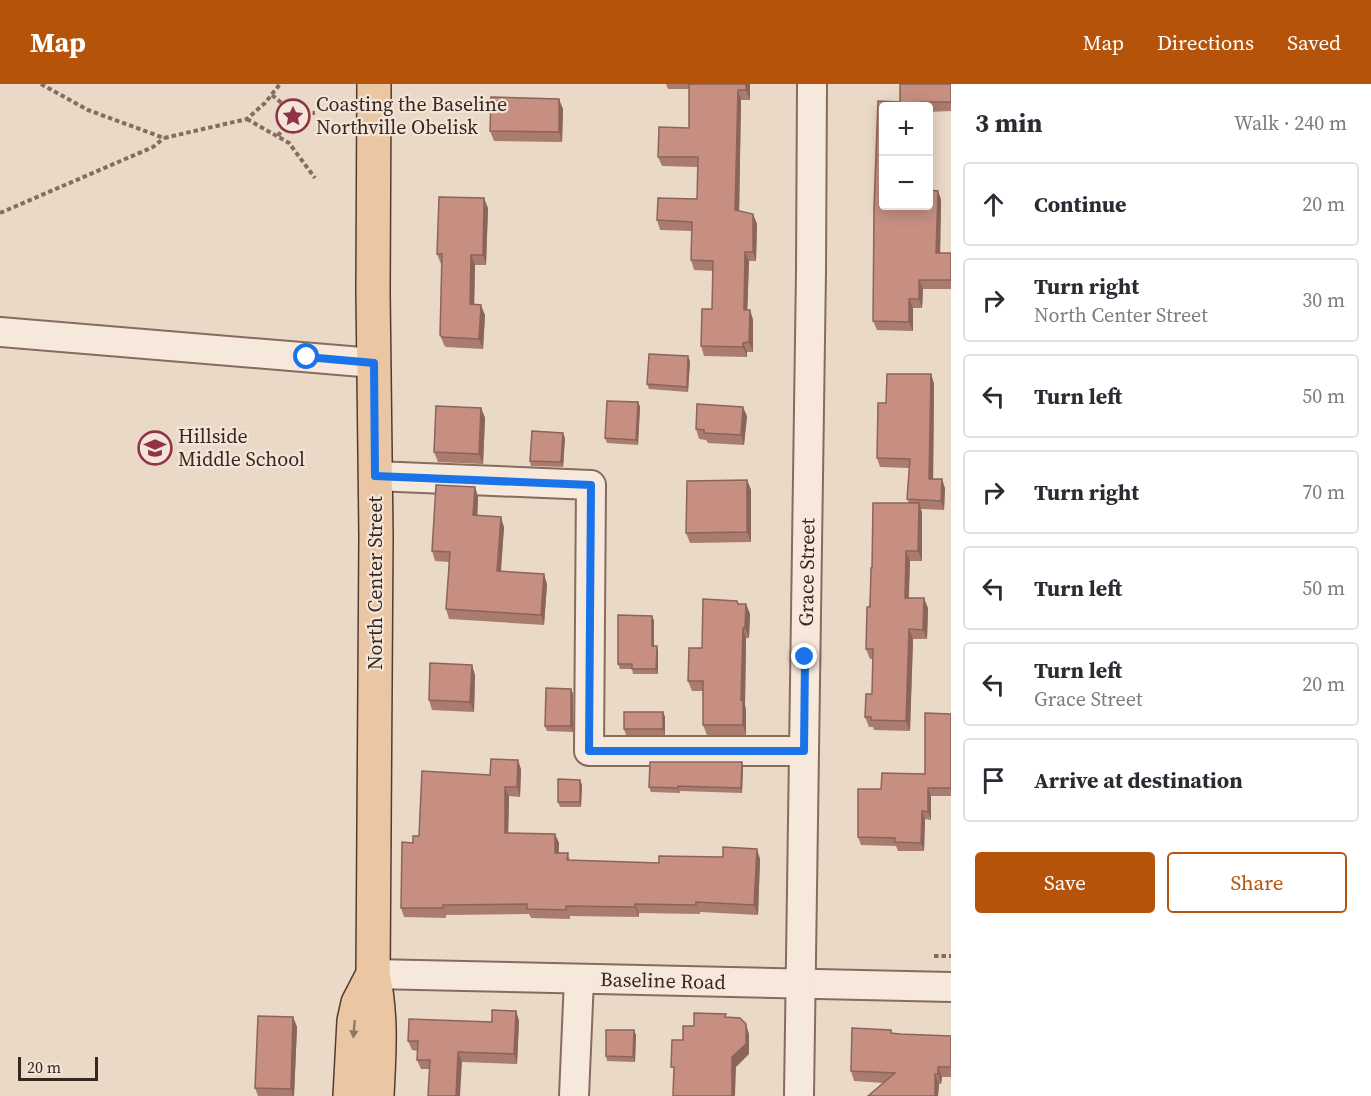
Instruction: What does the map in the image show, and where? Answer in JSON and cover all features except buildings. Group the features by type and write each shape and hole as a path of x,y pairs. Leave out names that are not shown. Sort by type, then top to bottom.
{"main road":[{"name":"North Center Street","path":"374,84 373,974 381,1024 377,1096"},
{"name":"North Center Street","path":"350,1096 354,1021 358,1003 373,974"}],"street":[{"name":"Grace Street","path":"799,1096 812,84"},
{"path":"0,332 374,363"},
{"path":"375,476 591,485 589,751 804,751"},
{"name":"Baseline Road","path":"373,974 951,987"},
{"path":"574,1096 579,979"}],"path":[{"path":"41,84 88,110 164,138"},
{"path":"0,213 153,147 164,138 247,119 280,84"},
{"path":"272,95 284,105"},
{"path":"289,101 297,102 304,107 303,119 298,124 286,123 281,114 284,105 289,101"},
{"path":"305,113 315,113"},
{"path":"247,119 289,143 315,178"},
{"path":"278,136 286,123"}],"place":[{"name":"Coasting the Baseline Northville Obelisk","path":"293,116"},
{"name":"Hillside Middle School","path":"155,448"}],"route":[{"path":"307,357 374,363 375,476 591,485 589,751 804,751 805,657"}]}
